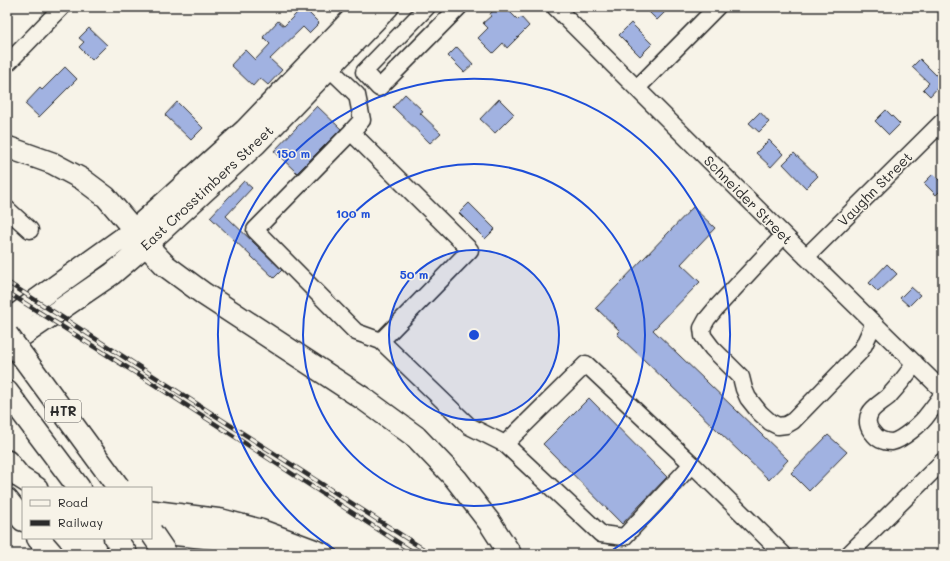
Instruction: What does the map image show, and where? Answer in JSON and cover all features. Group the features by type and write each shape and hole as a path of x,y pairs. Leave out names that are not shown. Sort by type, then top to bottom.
{"highway":[{"path":"140,238 166,266 204,294 364,399 416,437 456,479 490,523 510,554"},
{"name":"HTR","path":"7,335 118,487"},
{"name":"HTR","path":"7,392 78,487"},
{"path":"7,500 22,519"},
{"path":"152,533 166,554"},
{"path":"39,539 52,554"},
{"path":"116,539 126,554"}],"main road":[{"name":"East Crosstimbers Street","path":"322,62 363,7"},
{"name":"East Crosstimbers Street","path":"7,346 112,274 140,238 250,137 322,62 388,7"},
{"path":"7,147 52,164 82,179 106,197 140,238"},
{"name":"East Crosstimbers Street","path":"7,321 140,238"},
{"path":"7,461 21,478 34,487"},
{"path":"7,497 22,504"},
{"path":"152,511 222,520 260,530 324,554"},
{"path":"152,532 219,539 273,554"}],"street":[{"path":"7,64 62,7"},
{"path":"427,7 364,72 379,88 459,7"},
{"name":"Schneider Street","path":"555,7 806,257 943,390"},
{"path":"637,88 717,7"},
{"path":"322,62 357,95 362,120 255,230 356,332 381,341 469,426 506,444 601,534 624,537 692,464"},
{"path":"357,95 372,80"},
{"name":"Vaughn Street","path":"806,257 943,121"},
{"path":"351,132 470,250 381,341"},
{"path":"7,210 30,230"},
{"path":"784,235 707,318 702,328 703,336 712,348 741,377 748,398 760,413 770,422 778,426 786,425 793,421 859,353 864,346 874,323"},
{"path":"915,363 889,396 869,413 868,426 872,433 877,438 884,441 892,442 898,439 922,421 943,394"},
{"path":"506,444 586,364 692,464 783,554"},
{"path":"849,554 943,461"}],"building":[{"path":"303,7 319,23 309,33 303,27 270,59 282,70 268,85 260,78 253,86 231,65 245,50 255,60 270,44 263,37 278,21 284,26"},
{"path":"497,7 505,7 518,20 521,17 529,26 507,48 503,43 493,53 478,38 488,28 483,23 491,16 490,14"},
{"path":"644,7 670,7 657,20"},
{"path":"631,23 652,44 640,56 619,35"},
{"path":"89,28 107,45 92,60 79,47 84,42 79,38"},
{"path":"457,47 473,64 464,72 448,56"},
{"path":"920,59 943,82 930,96 923,89 929,83 912,67"},
{"path":"65,67 77,79 39,117 25,104 40,88 42,90"},
{"path":"405,94 423,111 420,113 441,133 430,143 393,107"},
{"path":"499,99 514,114 495,133 480,119"},
{"path":"177,102 203,128 191,140 165,115"},
{"path":"317,106 341,129 297,173 274,151"},
{"path":"886,110 900,124 889,135 875,121"},
{"path":"760,112 769,122 759,132 749,123"},
{"path":"769,140 783,154 771,167 756,153"},
{"path":"794,153 818,176 806,188 783,164"},
{"path":"933,174 943,184 943,188 936,195 924,183"},
{"path":"244,181 252,188 226,216 282,270 274,278 210,217"},
{"path":"469,203 495,229 485,239 459,213"},
{"path":"693,207 715,228 681,264 700,282 653,330 788,460 769,480 617,334 620,331 596,308"},
{"path":"887,264 897,274 878,292 869,283"},
{"path":"911,287 920,295 909,306 900,298"},
{"path":"589,398 667,477 622,524 543,444"},
{"path":"828,435 847,452 809,491 791,473"}],"railway":[{"path":"7,282 431,554"},
{"path":"7,292 155,385 416,554"}]}
